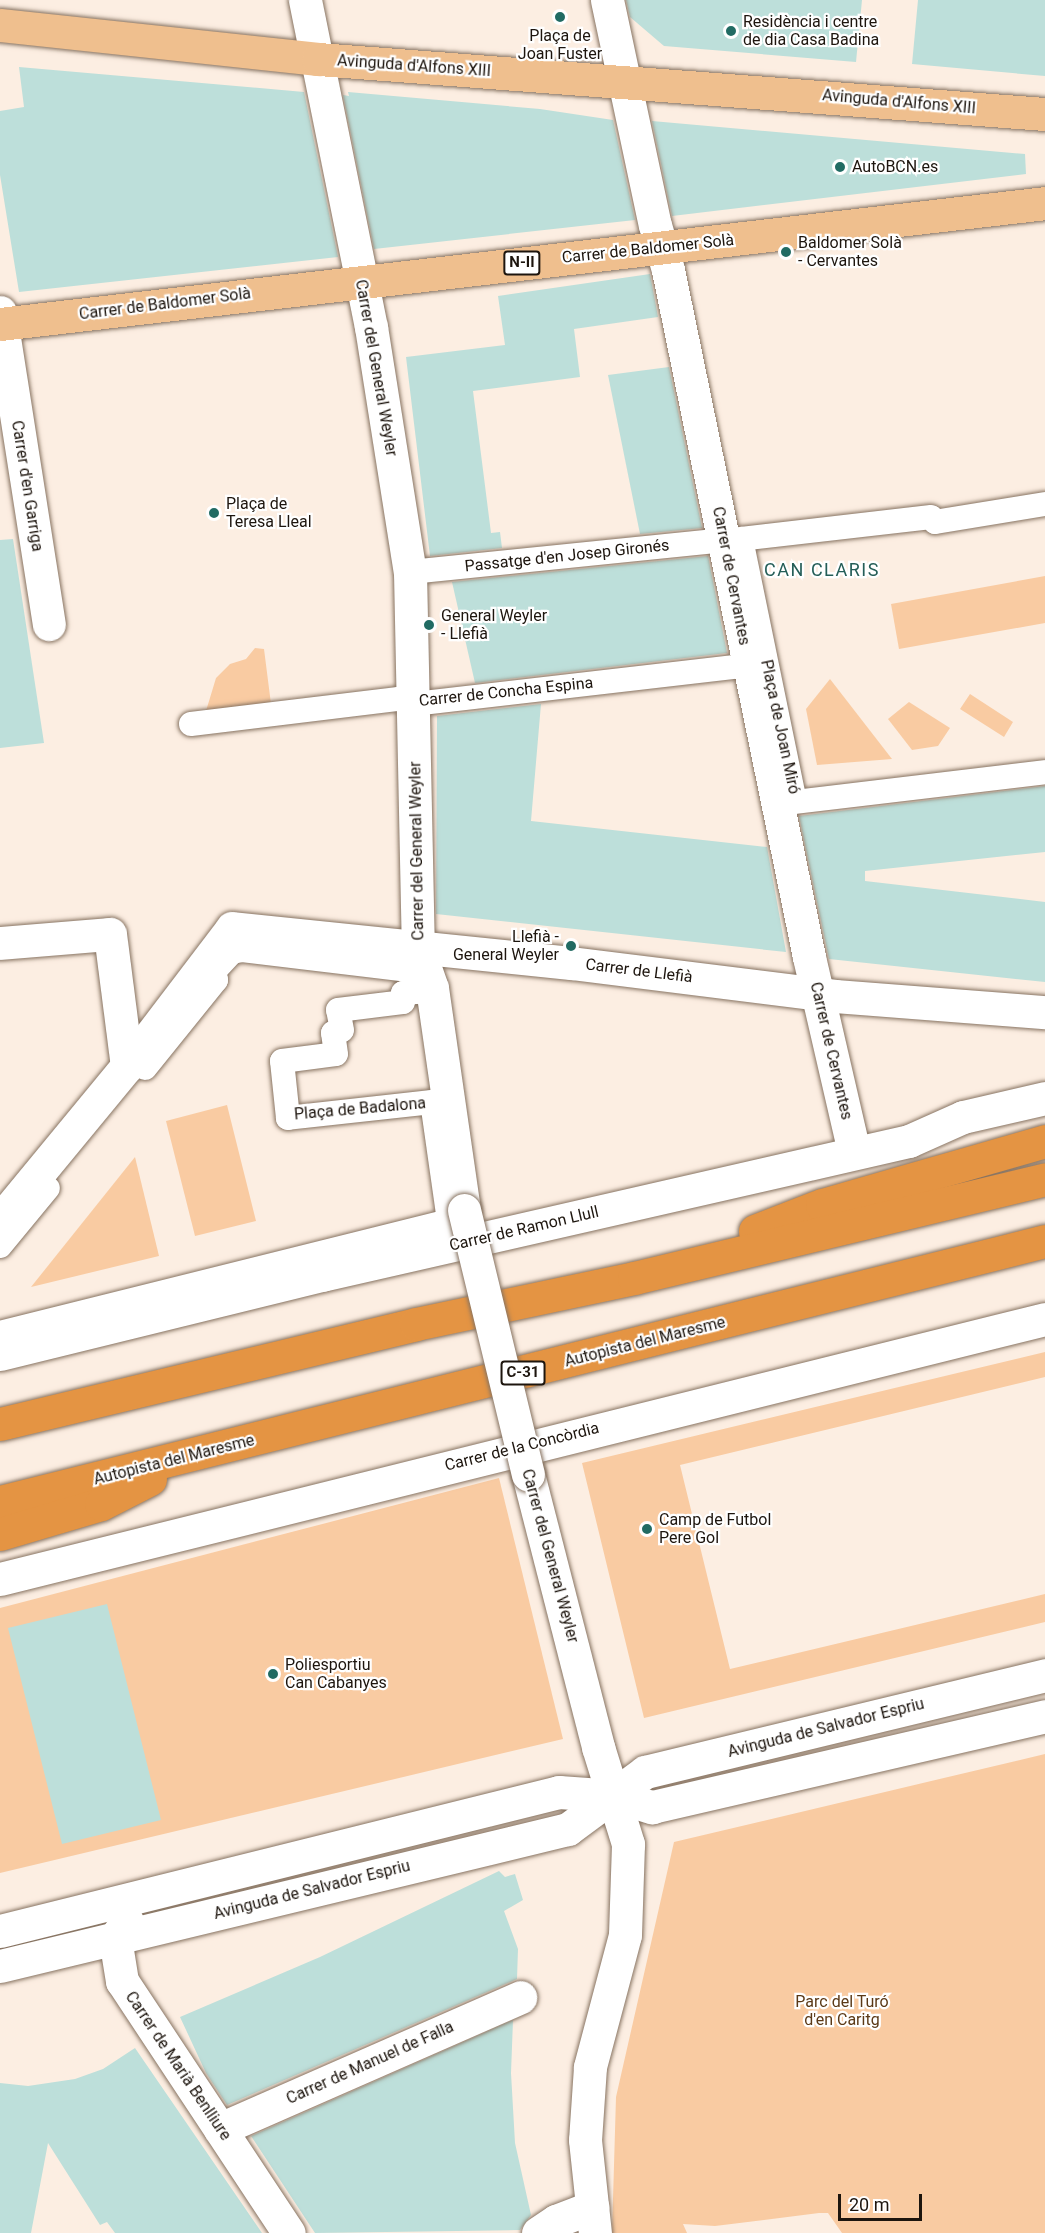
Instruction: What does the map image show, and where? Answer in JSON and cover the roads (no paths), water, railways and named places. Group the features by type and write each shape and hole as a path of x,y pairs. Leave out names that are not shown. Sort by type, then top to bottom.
{"highway":[{"path":"634,1278 822,1205 1045,1141"},
{"path":"0,1424 416,1324 634,1278 1045,1179"},
{"name":"Autopista del Maresme","path":"0,1502 1045,1241"},
{"path":"0,1534 101,1504 202,1453"}],"main road":[{"name":"Avinguda d'Alfons XIII","path":"0,25 318,59 1045,114"},
{"name":"Carrer de Baldomer Solà","path":"1,320 362,282 1045,203"}],"street":[{"name":"Carrer del General Weyler","path":"305,0 362,282 410,572 418,948 432,988 464,1210 596,1741 615,1796 628,1844 625,1935 590,2067 585,2140 594,2220"},
{"name":"Carrer de Cervantes","path":"607,0 627,81 725,540 818,994 854,1152"},
{"name":"Carrer d'en Garriga","path":"1,320 49,624"},
{"name":"Plaça de Joan Miró","path":"1045,504 935,522 931,517 741,539 795,802 1045,772"},
{"name":"Passatge d'en Josep Gironés","path":"410,572 725,540"},
{"name":"Carrer de Concha Espina","path":"191,724 399,699 414,704 749,665"},
{"name":"Carrer de Llefià","path":"127,1066 232,928 818,994 1045,1012"},
{"path":"0,944 111,934 127,1066 0,1220"},
{"name":"Plaça de Badalona","path":"0,1246 216,980 214,971 227,954 242,950 402,968 418,979 419,992 403,993 403,1002 338,1010 342,1030 333,1033 336,1054 282,1061 288,1119 432,1102 449,1221 0,1333"},
{"name":"Carrer de Ramon Llull","path":"0,1354 854,1152 909,1141 963,1117 1045,1098"},
{"name":"Carrer de la Concòrdia","path":"0,1579 1045,1320"},
{"name":"Avinguda de Salvador Espriu","path":"0,1966 568,1829 645,1772 1045,1675"},
{"path":"0,1931 559,1792 615,1796 652,1807 1045,1716"},
{"path":"115,1938 147,1893"},
{"name":"Carrer de Marià Benlliure","path":"115,1938 122,1981 289,2233"},
{"name":"Carrer de Manuel de Falla","path":"220,2129 520,1997"},
{"path":"538,2233 556,2221 594,2220"}],"place":[{"name":"Plaça de Joan Fuster","path":"560,17"},
{"name":"Residència i centre de dia Casa Badina","path":"731,31"},
{"name":"AutoBCN.es","path":"840,167"},
{"name":"Baldomer Solà - Cervantes","path":"786,252"},
{"name":"Plaça de Teresa Lleal","path":"214,513"},
{"name":"General Weyler - Llefià","path":"429,625"},
{"name":"Llefià - General Weyler","path":"571,946"},
{"name":"Camp de Futbol Pere Gol","path":"647,1529"},
{"name":"Poliesportiu Can Cabanyes","path":"273,1674"}],"district":[{"name":"CAN CLARIS","path":"822,570"}],"park label":[{"name":"Parc del Turó d'en Caritg","path":"842,2011"}]}
